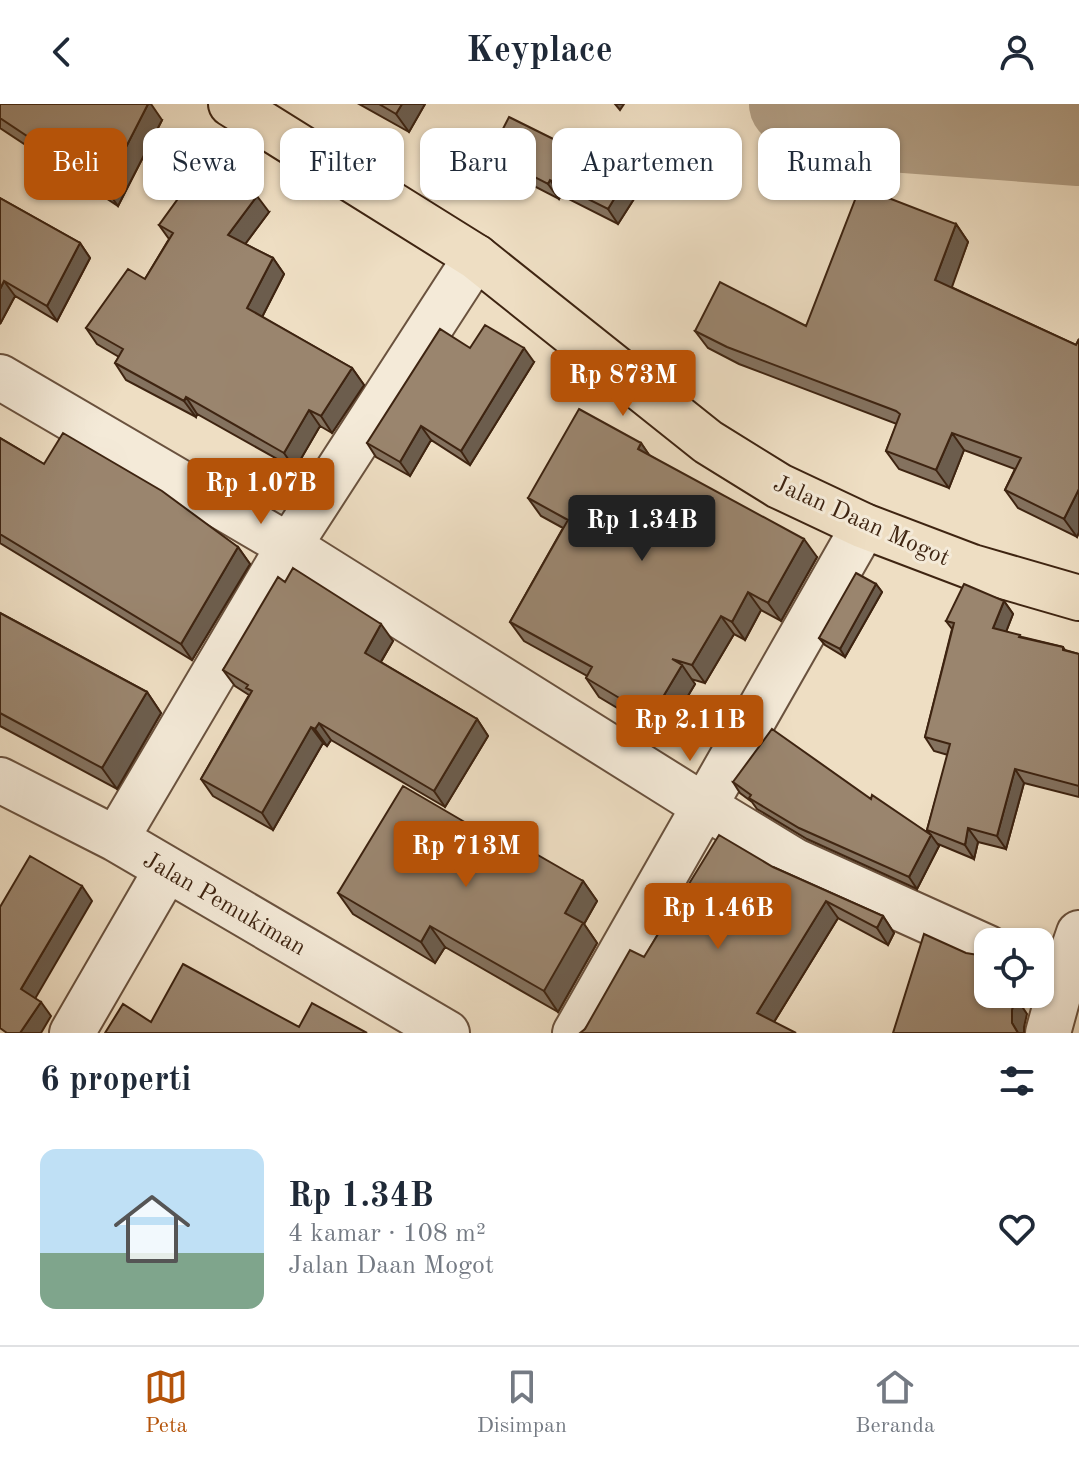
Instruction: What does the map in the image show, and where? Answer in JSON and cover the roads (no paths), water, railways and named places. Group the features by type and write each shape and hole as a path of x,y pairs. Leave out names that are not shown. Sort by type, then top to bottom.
{"main road":[{"name":"Jalan Daan Mogot","path":"231,104 476,257 708,442 779,486 864,526 972,567 1079,598"}],"street":[{"path":"116,839 289,546 476,257"},
{"path":"0,377 289,546 795,861 974,942"},
{"path":"575,1033 864,526"},
{"name":"Jalan Pemukiman","path":"0,780 116,839 447,1033"},
{"path":"72,1033 167,869"},
{"path":"1048,1033 1060,982 1079,933"}],"waterway":[{"path":"791,104 892,130 1079,144"}]}
